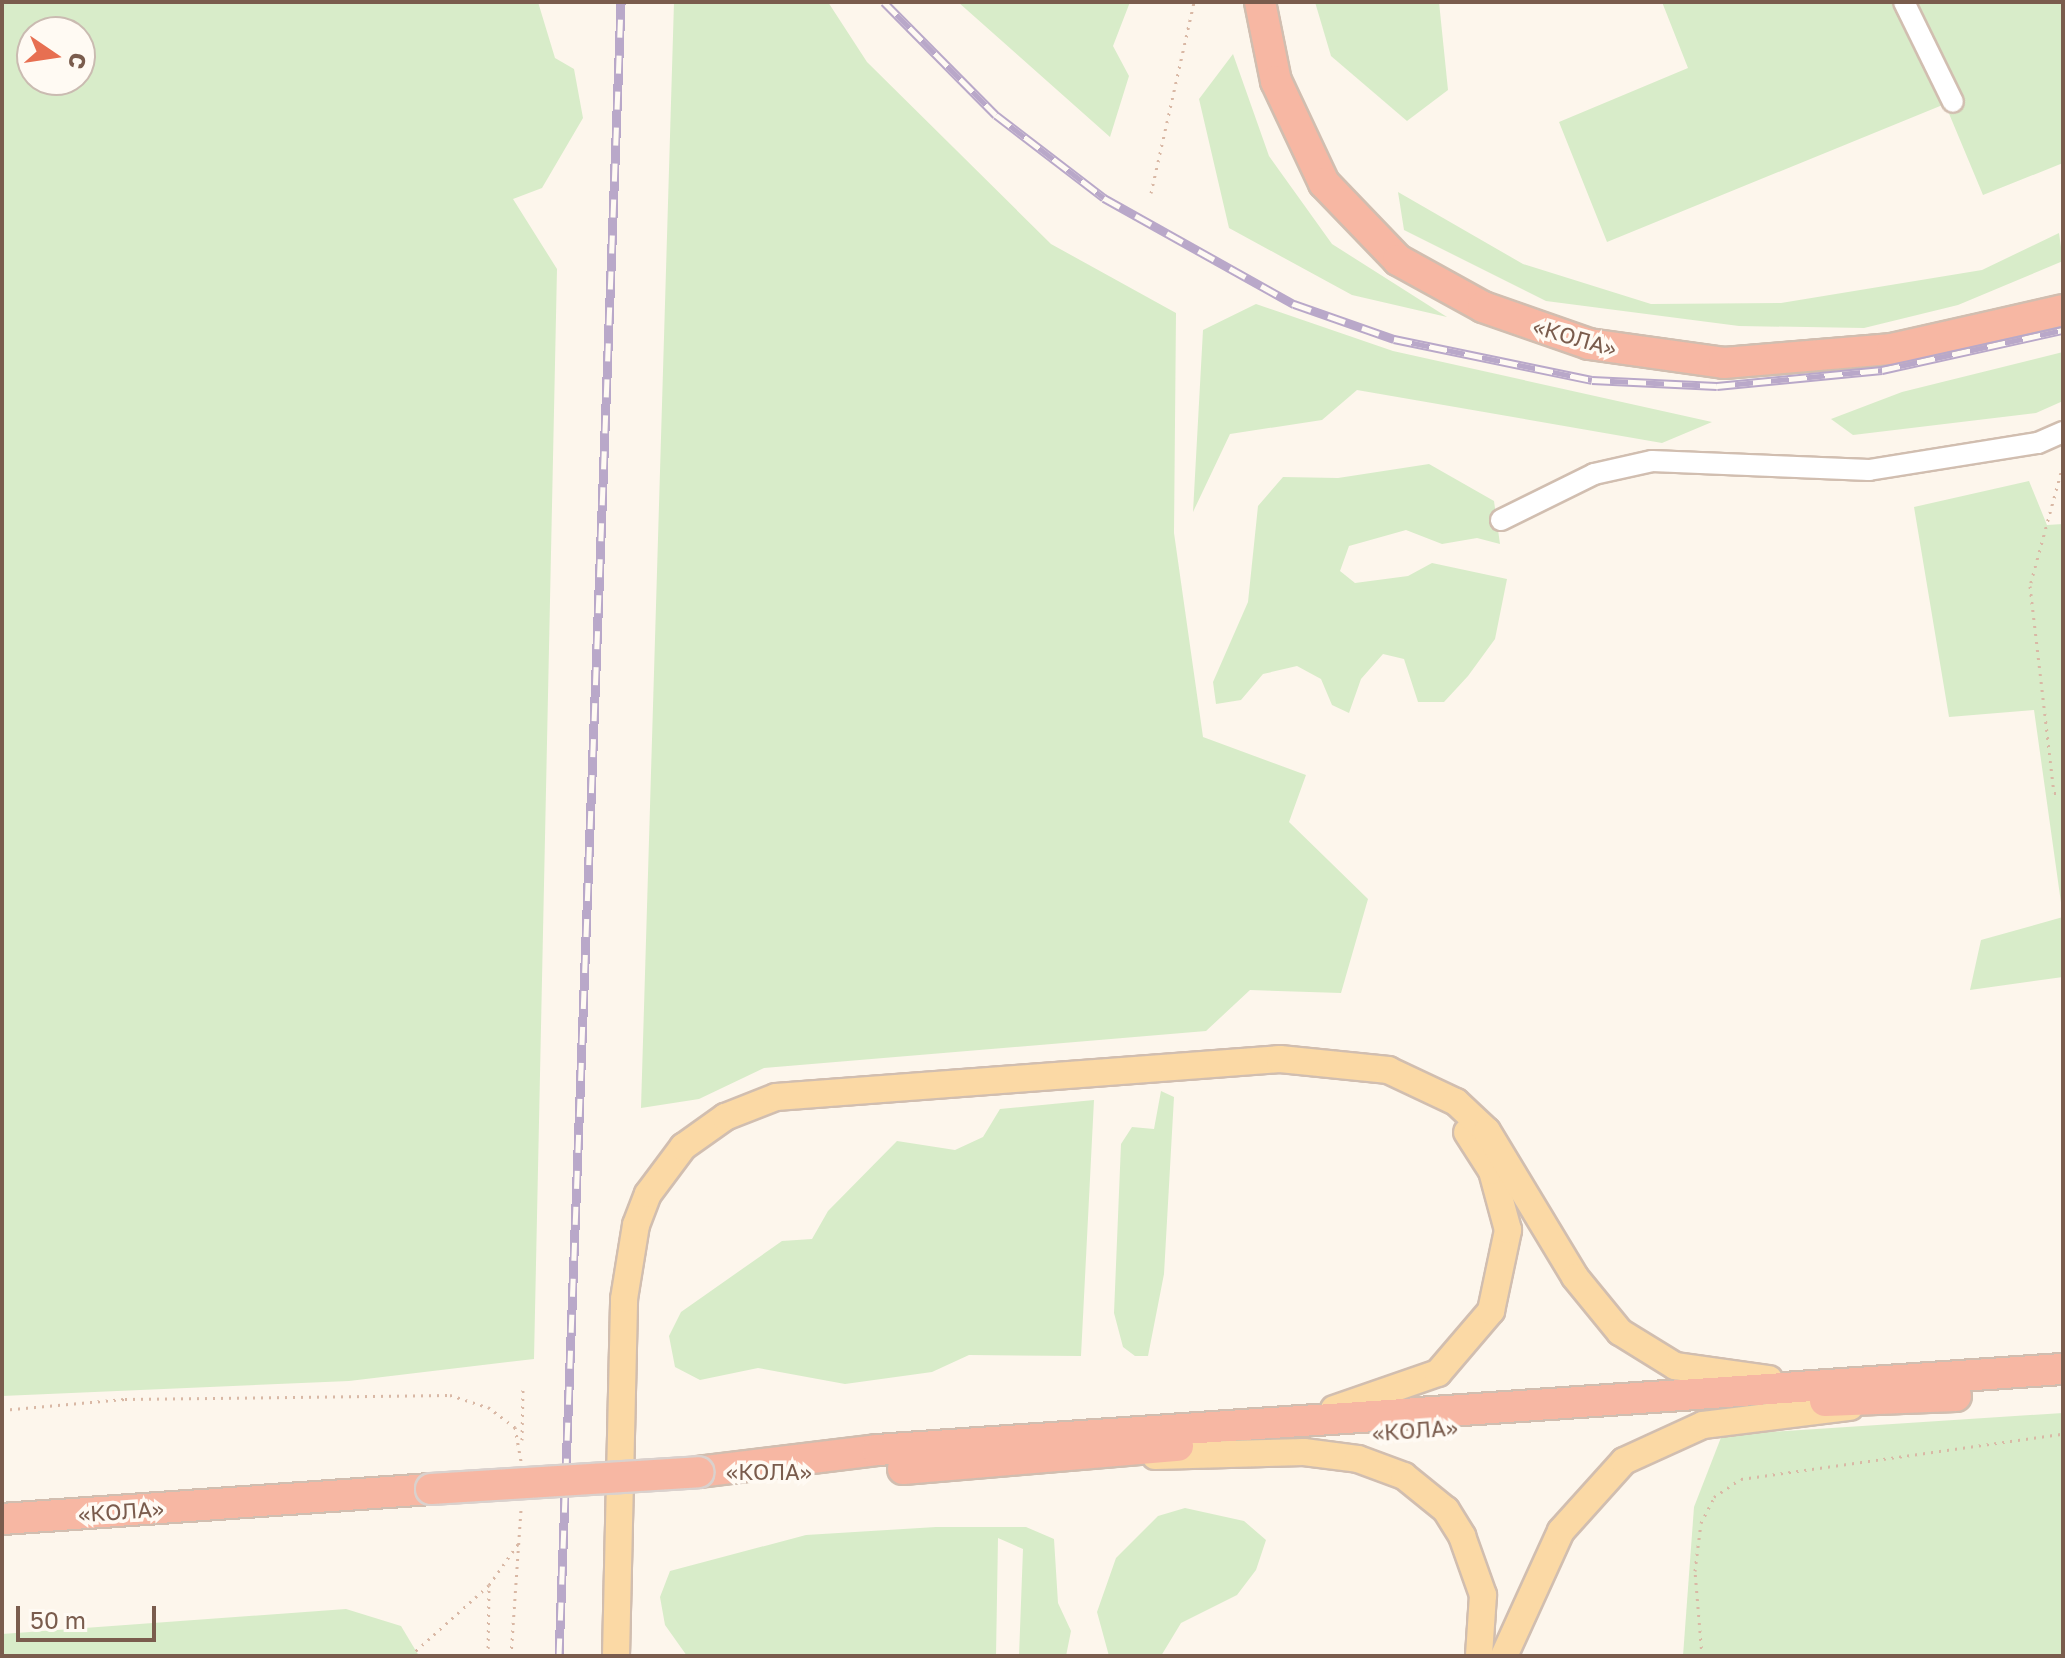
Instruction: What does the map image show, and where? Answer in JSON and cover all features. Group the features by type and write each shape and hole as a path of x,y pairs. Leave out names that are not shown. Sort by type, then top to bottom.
{"highway":[{"name":"«КОЛА»","path":"1260,2 1268,58 1324,183 1398,260 1483,307 1589,344 1724,363 1892,349 2063,310"},
{"name":"«КОЛА»","path":"2,1519 698,1472 878,1471 1136,1454 1866,1392 2063,1369"},
{"name":"«КОЛА»","path":"698,1472 877,1450 1252,1424 1866,1392 2063,1389"}],"main road":[{"path":"616,1656 629,1258 648,1194 703,1130 788,1095 937,1081 1280,1059 1368,1065 1409,1078 1456,1102 1487,1131 1597,1308 1647,1352 1703,1373 1866,1392"},
{"path":"1252,1424 1355,1405 1415,1385 1459,1355 1491,1311 1508,1230 1492,1171 1461,1124 1409,1078"},
{"path":"1504,1656 1561,1531 1624,1461 1703,1425 1866,1392"},
{"path":"1136,1454 1304,1452 1358,1459 1404,1476 1446,1510 1467,1546 1483,1595 1479,1656"}],"street":[{"path":"1904,2 1953,102"},
{"path":"1501,520 1594,474 1652,461 1869,470 2038,443 2063,432"}],"path":[{"path":"1151,193 1194,2"},
{"path":"2063,465 2030,586 2054,793 2063,793"},
{"path":"521,1472 523,1386"},
{"path":"2,1410 125,1399 450,1395 488,1407 515,1427 521,1444"},
{"path":"1702,1656 1695,1571 1701,1523 1714,1497 1741,1479 2063,1434"},
{"path":"511,1656 521,1499"},
{"path":"410,1656 489,1585 519,1543"},
{"path":"488,1656 489,1585"}],"green space":[{"path":"2,2 538,2 555,58 574,69 583,118 542,188 513,199 557,269 534,1359 349,1381 2,1396"},
{"path":"674,2 828,2 867,62 1051,244 1176,313 1174,533 1203,737 1306,775 1289,822 1368,899 1341,993 1250,990 1206,1031 764,1068 699,1099 641,1108"},
{"path":"958,2 1130,2 1113,46 1129,76 1110,137"},
{"path":"1315,2 1439,2 1448,90 1407,121 1331,56"},
{"path":"1662,2 2063,2 2063,163 1983,195 1945,104 1607,242 1559,122 1688,68"},
{"path":"1233,54 1269,156 1332,244 1447,317 1352,295 1229,228 1199,99"},
{"path":"1398,192 1523,264 1651,304 1781,303 1982,270 2059,233 2063,261 1958,305 1864,328 1739,326 1546,301 1404,230"},
{"path":"1256,304 1393,351 1712,422 1662,443 1357,390 1322,420 1230,434 1193,512 1203,330"},
{"path":"2063,352 2063,401 2036,413 1853,435 1831,419 1902,392"},
{"path":"1429,464 1494,501 1500,544 1477,538 1442,544 1406,530 1349,546 1340,571 1355,583 1408,576 1432,563 1507,579 1495,639 1468,676 1444,702 1418,702 1404,659 1383,654 1361,679 1349,713 1332,705 1321,679 1297,666 1263,674 1241,700 1216,704 1213,682 1248,602 1258,506 1283,477 1338,478"},
{"path":"2029,481 2047,525 2063,524 2063,917 2034,710 1949,717 1914,507"},
{"path":"2063,917 2063,977 1970,990 1981,940"},
{"path":"1161,1091 1174,1097 1164,1274 1148,1356 1135,1356 1123,1347 1114,1313 1121,1144 1132,1127 1154,1129"},
{"path":"1094,1100 1081,1356 969,1355 932,1372 845,1384 758,1368 700,1380 675,1367 669,1336 681,1312 782,1241 812,1239 828,1211 897,1141 955,1150 983,1137 1000,1109"},
{"path":"2063,1413 2063,1656 1683,1656 1694,1507 1722,1435"},
{"path":"1185,1508 1244,1521 1266,1540 1256,1570 1237,1595 1181,1623 1161,1656 1109,1656 1097,1612 1116,1558 1158,1516"},
{"path":"936,1527 1026,1527 1054,1539 1058,1603 1071,1631 1066,1656 1019,1656 1023,1549 998,1538 996,1656 687,1656 665,1625 660,1597 670,1571 806,1535"},
{"path":"346,1609 401,1626 419,1656 2,1656 2,1634"}],"railway":[{"path":"559,1656 621,2"},
{"path":"884,2 996,115 1104,198 1294,304 1394,339 1592,380 1717,386 1882,370 2063,330"}]}
